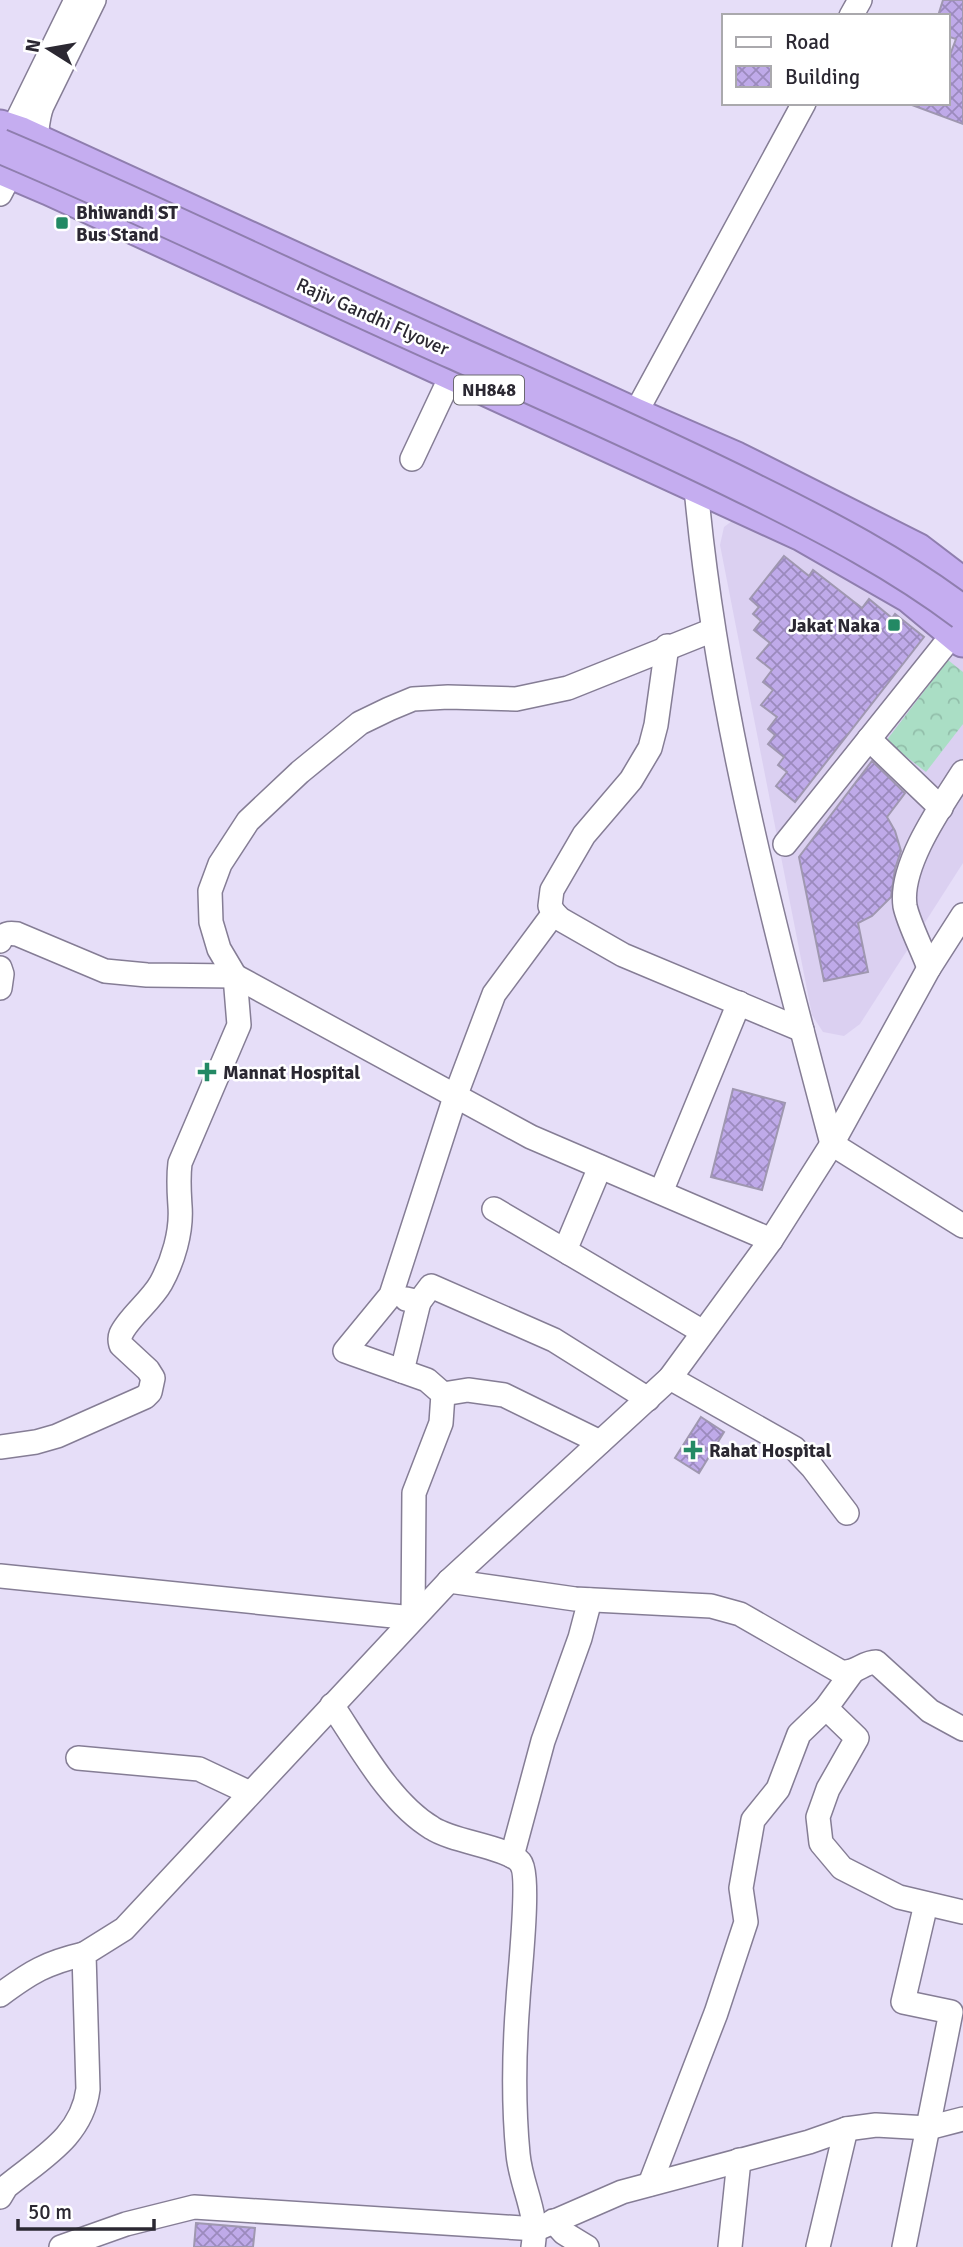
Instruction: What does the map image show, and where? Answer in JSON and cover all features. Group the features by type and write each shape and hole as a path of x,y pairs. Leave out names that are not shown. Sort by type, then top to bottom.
{"highway":[{"name":"NH848","path":"9,157 452,374 802,534 910,596 960,629"},
{"name":"NH848","path":"9,157 736,459 917,550 963,585"},
{"name":"Rajiv Gandhi Flyover","path":"9,157 70,175 327,296 667,447 833,530 924,584 960,629"}],"street":[{"path":"9,157 76,0"},
{"path":"9,157 37,119 94,0"},
{"path":"616,449 803,105"},
{"path":"411,458 452,374"},
{"path":"692,440 713,630 747,800 832,1144 963,1226"},
{"path":"785,844 960,629"},
{"path":"0,1447 57,1436 145,1397 150,1392 153,1378 121,1345 120,1339 153,1297 172,1257 179,1233 180,1204 177,1194 180,1163 239,1025 235,976 219,949 211,922 210,891 220,864 248,821 300,772 360,723 413,699 516,699 548,694 713,630"},
{"path":"667,646 656,725 650,748 631,780 584,835 552,890 550,905 554,913 578,931 624,955 802,1030"},
{"path":"869,739 941,808"},
{"path":"929,968 905,906 914,858 923,836 963,772"},
{"path":"443,1394 427,1380 345,1351 391,1294 455,1097 494,994 554,913"},
{"path":"0,1995 38,1968 56,1960 84,1954 124,1929 449,1581 670,1378 771,1240 832,1144 929,968 963,915"},
{"path":"0,941 8,933 17,934 105,971 147,975 235,976 531,1137 771,1240"},
{"path":"0,968 0,988"},
{"path":"661,1192 739,1003"},
{"path":"569,1253 567,1242 600,1167"},
{"path":"494,1209 703,1332"},
{"path":"402,1371 419,1302 431,1286 554,1340 648,1399"},
{"path":"391,1294 419,1302"},
{"path":"670,1378 794,1448 847,1513"},
{"path":"443,1394 468,1390 504,1395 600,1442"},
{"path":"413,1618 414,1493 441,1423 443,1394"},
{"path":"0,1576 413,1618"},
{"path":"449,1581 590,1600 711,1606 740,1614 841,1672 853,1671"},
{"path":"512,1856 543,1741 580,1638 590,1600"},
{"path":"650,2184 716,2013 746,1922 741,1888 753,1820 778,1789 799,1734 826,1708 853,1671 869,1662 876,1662 930,1711 963,1729"},
{"path":"332,1705 381,1777 412,1815 433,1830 512,1856 522,1864 524,1874 513,2088 518,2158 541,2232"},
{"path":"826,1708 858,1738 828,1789 818,1817 821,1843 842,1868 899,1897 963,1912"},
{"path":"78,1758 199,1769 250,1793"},
{"path":"904,2247 951,2012 903,2002 926,1904"},
{"path":"0,2197 6,2187 69,2135 82,2117 88,2089 84,1954"},
{"path":"541,2232 622,2192 809,2142 846,2129 876,2125 928,2128 963,2119"},
{"path":"818,2247 846,2129"},
{"path":"730,2247 739,2160"},
{"path":"61,2247 126,2224 194,2207 564,2233 587,2247"}],"shaded area":[{"path":"736,518 895,594 963,651 963,863 860,1024 844,1036 823,1032 812,1015 720,545 724,527"}],"green space":[{"path":"948,660 963,672 963,724 926,772 886,741"}],"building":[{"path":"943,0 963,0 963,124 912,105 949,105 949,58 956,39 949,37 949,14 939,14"},
{"path":"784,556 809,576 813,570 862,608 869,599 892,618 895,614 924,637 795,802 776,786 787,772 778,765 784,757 768,744 775,735 768,729 777,717 761,705 773,690 763,682 772,670 757,658 770,643 754,630 761,621 753,614 759,607 750,599"},
{"path":"872,761 905,793 887,817 901,851 891,897 872,916 858,923 868,972 824,981 799,857"},
{"path":"733,1089 785,1103 762,1190 711,1177"},
{"path":"701,1417 724,1432 699,1473 675,1458"},
{"path":"196,2223 255,2228 253,2247 194,2247"}],"place":[{"name":"Bhiwandi ST Bus Stand","path":"62,223"},
{"name":"Jakat Naka","path":"894,625"},
{"name":"Mannat Hospital","path":"207,1072"},
{"name":"Rahat Hospital","path":"693,1450"}]}
